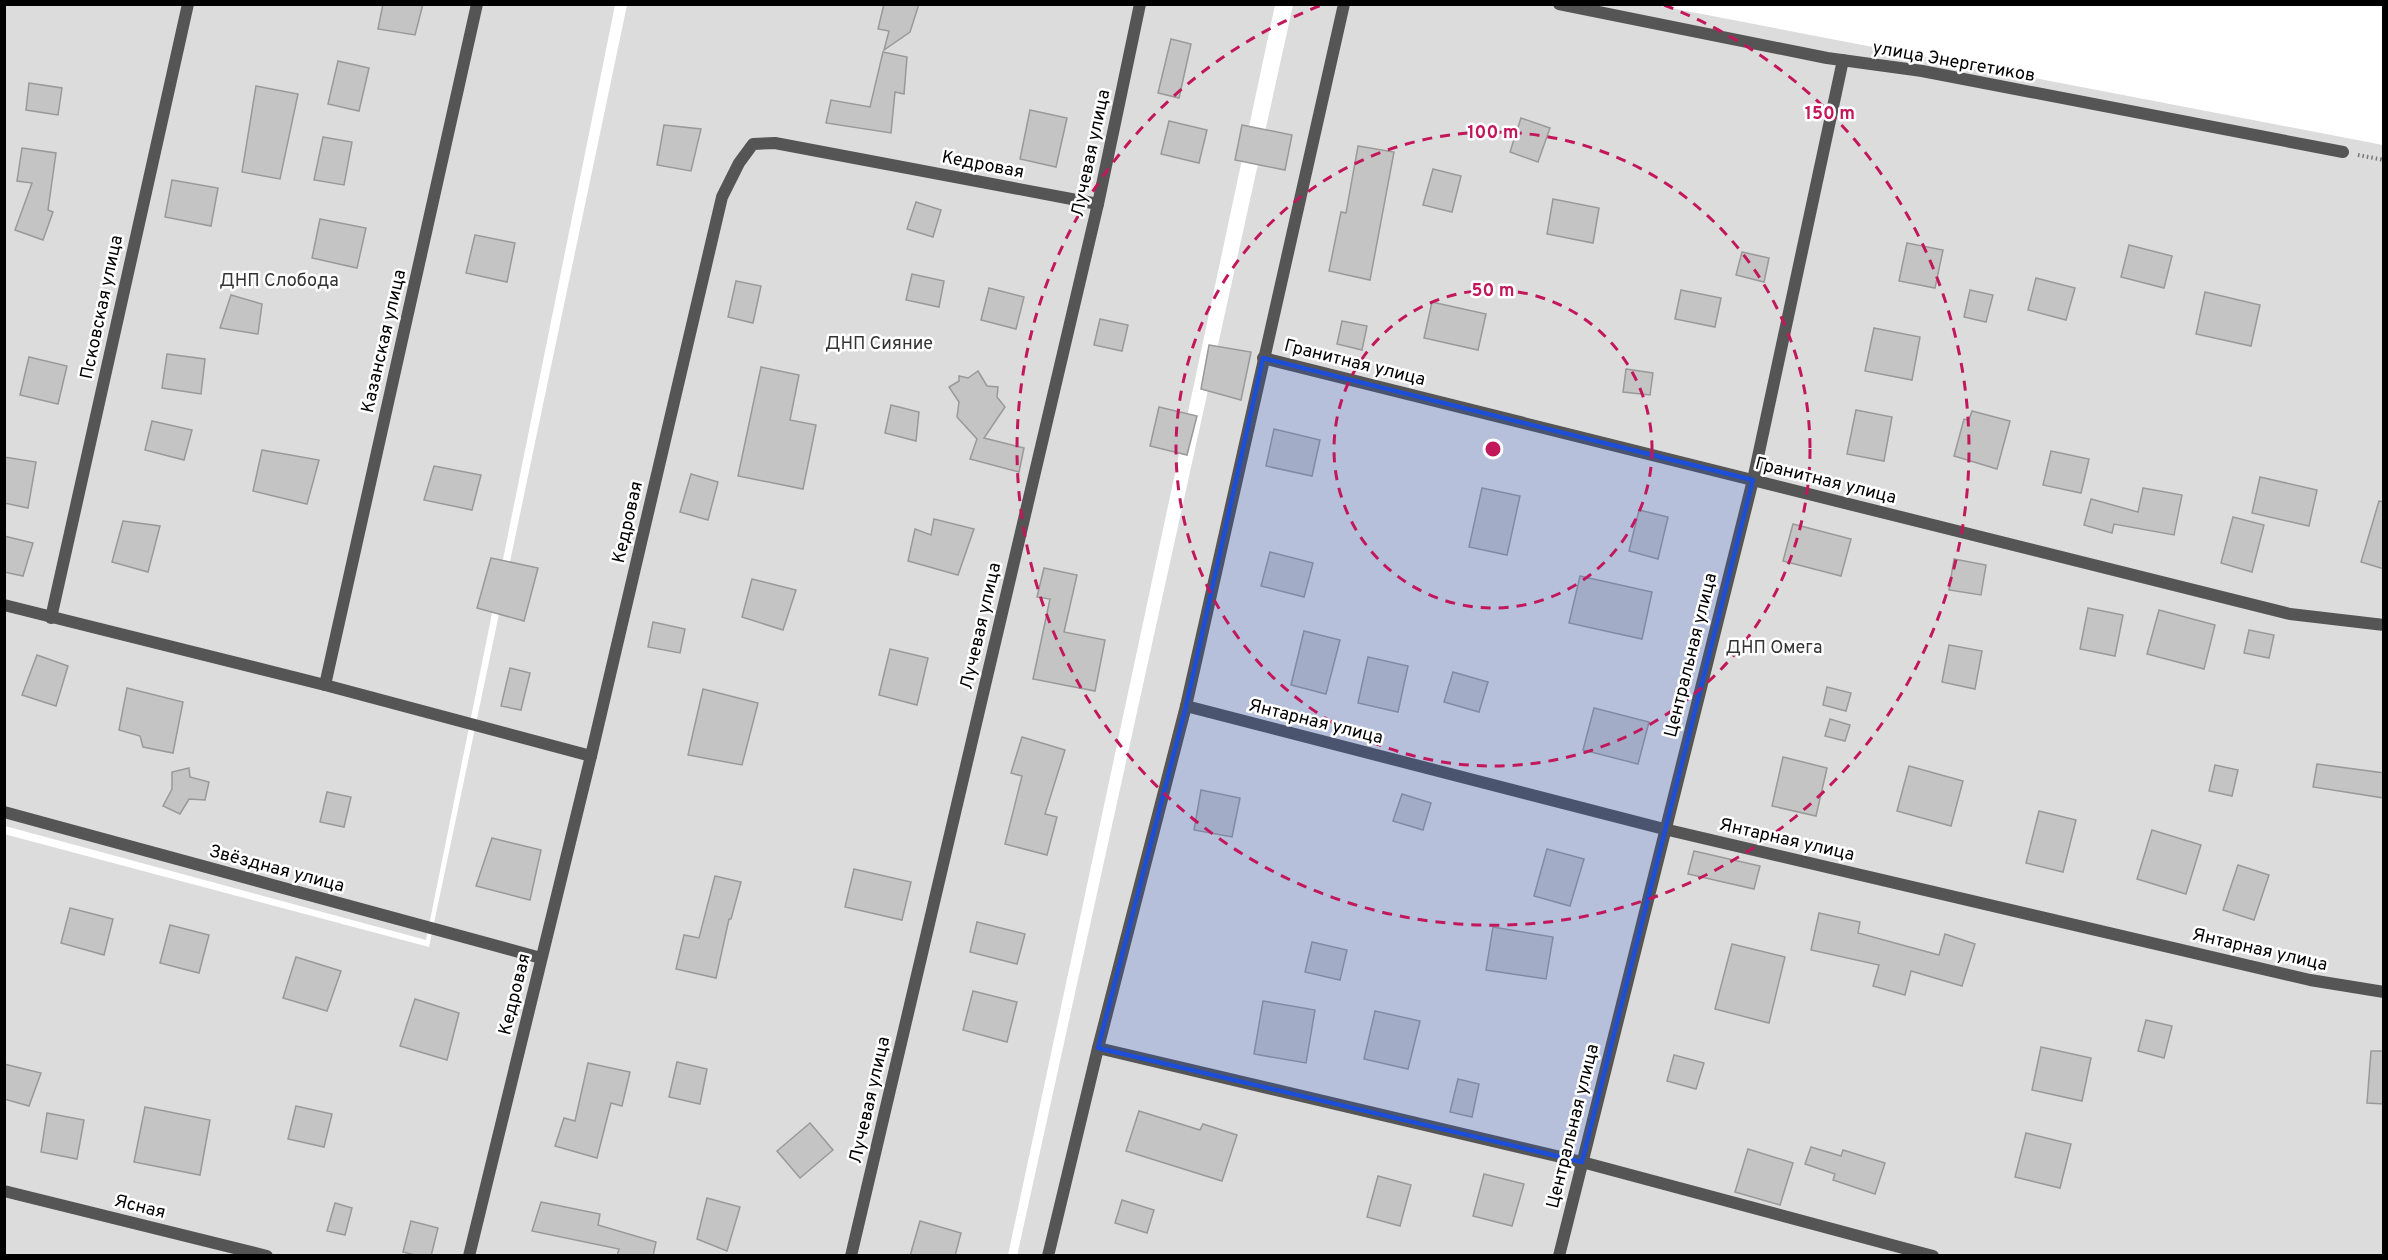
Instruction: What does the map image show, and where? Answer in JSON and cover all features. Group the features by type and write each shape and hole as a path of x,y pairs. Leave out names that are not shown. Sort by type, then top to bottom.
{"street":[{"name":"Псковская улица","path":"51,618 188,4"},
{"name":"Казанская улица","path":"325,685 477,4"},
{"name":"Лучевая улица","path":"851,1256 1098,204 1140,4"},
{"path":"1048,1256 1098,1048 1186,706 1344,4"},
{"name":"улица Энергетиков","path":"1559,4 1843,60 1934,74 2343,152"},
{"name":"Центральная улица","path":"1558,1256 1753,480 1843,60"},
{"name":"Кедровая","path":"469,1256 591,756 722,197 739,163 753,144 775,143 1098,204"},
{"name":"Гранитная улица","path":"1263,358 2290,614 2384,625"},
{"path":"4,605 325,685 591,756"},
{"name":"Янтарная улица","path":"1186,706 1664,829 2310,980 2384,992"},
{"name":"Звёздная улица","path":"4,812 541,958"},
{"path":"1098,1048 1582,1162 1934,1256"},
{"name":"Ясная","path":"4,1191 267,1256"}],"path":[{"path":"2343,152 2384,160"}],"highlighted area":[{"path":"1263,358 1753,480 1582,1162 1098,1048 1186,706"}],"green space":[{"name":"ДНП Слобода","path":"4,5 615,5 426,940 5,826"},
{"name":"ДНП Сияние","path":"627,5 1275,5 1008,1255 5,1255 4,834 429,947"},
{"name":"ДНП Омега","path":"1293,5 1655,5 2383,145 2383,1255 1017,1256"}],"building":[{"path":"383,4 423,4 415,35 378,29"},
{"path":"884,4 919,4 910,32 884,50 889,31 878,29"},
{"path":"1171,39 1191,44 1179,98 1158,93"},
{"path":"883,52 907,57 904,94 895,92 891,133 826,123 831,100 870,107"},
{"path":"338,61 369,68 359,111 328,104"},
{"path":"29,83 62,88 58,115 26,110"},
{"path":"256,86 298,94 280,179 242,172"},
{"path":"1030,110 1067,118 1056,167 1020,159"},
{"path":"1521,118 1550,128 1538,162 1510,152"},
{"path":"1169,121 1207,130 1199,163 1161,154"},
{"path":"664,125 701,129 691,171 657,165"},
{"path":"1242,125 1292,135 1285,170 1235,160"},
{"path":"323,137 352,142 344,185 314,180"},
{"path":"1358,146 1394,152 1370,280 1329,271 1341,212 1346,213"},
{"path":"22,148 56,153 48,210 53,212 43,240 15,230 32,183 17,181"},
{"path":"1433,169 1461,176 1452,212 1423,205"},
{"path":"172,180 218,188 211,226 165,217"},
{"path":"1553,199 1599,208 1593,243 1547,234"},
{"path":"916,202 941,210 933,237 907,229"},
{"path":"320,219 366,228 357,268 312,258"},
{"path":"475,235 515,243 507,282 466,273"},
{"path":"1907,243 1943,250 1935,288 1899,281"},
{"path":"2129,245 2172,256 2164,288 2121,277"},
{"path":"1742,252 1769,258 1764,282 1736,275"},
{"path":"912,274 944,281 939,307 906,300"},
{"path":"2036,278 2075,288 2066,320 2028,310"},
{"path":"736,281 761,286 753,323 728,317"},
{"path":"989,288 1024,297 1016,329 981,320"},
{"path":"1681,290 1721,298 1715,327 1675,319"},
{"path":"1970,290 1993,295 1986,322 1964,317"},
{"path":"2205,292 2260,305 2251,346 2196,334"},
{"path":"231,295 262,304 258,334 220,328"},
{"path":"1432,302 1486,314 1478,350 1424,338"},
{"path":"1100,319 1128,325 1122,351 1094,345"},
{"path":"1342,321 1367,326 1362,350 1337,344"},
{"path":"1874,328 1920,337 1912,380 1865,371"},
{"path":"1209,345 1251,352 1241,400 1201,389"},
{"path":"167,354 205,359 201,394 162,388"},
{"path":"29,357 67,366 58,404 20,395"},
{"path":"761,367 799,375 790,420 816,425 803,489 738,476"},
{"path":"1626,369 1653,373 1650,395 1623,392"},
{"path":"978,371 987,386 998,387 997,397 1005,407 984,438 1024,448 1019,472 970,459 977,439 957,417 959,402 949,387 959,381 959,376 968,378"},
{"path":"891,405 919,412 916,441 885,433"},
{"path":"1159,407 1197,416 1187,455 1150,446"},
{"path":"1856,410 1892,417 1884,461 1847,454"},
{"path":"1972,411 2010,421 1997,469 1954,456 1964,419 1969,420"},
{"path":"152,421 192,430 184,460 145,450"},
{"path":"1274,429 1320,440 1312,476 1266,466"},
{"path":"262,450 319,460 307,504 253,491"},
{"path":"2051,451 2089,459 2081,493 2043,485"},
{"path":"4,457 36,462 28,508 4,503"},
{"path":"434,466 481,475 472,510 424,500"},
{"path":"691,474 718,482 708,520 680,512"},
{"path":"2260,477 2317,490 2309,526 2252,513"},
{"path":"1482,488 1520,496 1507,555 1469,547"},
{"path":"2143,488 2182,495 2174,535 2114,524 2112,533 2084,525 2091,499 2138,512"},
{"path":"2379,501 2384,502 2384,569 2361,562"},
{"path":"1639,510 1668,517 1658,559 1629,551"},
{"path":"2233,517 2264,525 2252,572 2221,563"},
{"path":"934,519 974,529 958,575 908,561 915,529 931,535"},
{"path":"123,521 160,526 148,572 112,562"},
{"path":"1793,524 1851,539 1841,576 1783,561"},
{"path":"4,536 33,543 23,576 4,572"},
{"path":"1270,552 1313,563 1304,597 1261,586"},
{"path":"491,558 538,568 524,621 477,608"},
{"path":"1954,559 1986,565 1981,595 1949,590"},
{"path":"1044,568 1077,575 1064,632 1105,640 1095,691 1033,679 1050,599 1037,597"},
{"path":"1580,576 1652,592 1642,639 1569,623"},
{"path":"752,579 796,590 783,630 742,617"},
{"path":"2088,608 2123,615 2115,656 2080,649"},
{"path":"2159,610 2215,625 2204,669 2147,654"},
{"path":"653,622 685,629 680,653 648,647"},
{"path":"2249,630 2274,635 2269,658 2244,653"},
{"path":"1304,631 1340,640 1326,694 1291,685"},
{"path":"1949,645 1982,651 1975,689 1942,682"},
{"path":"890,649 928,658 917,705 879,695"},
{"path":"37,655 68,666 56,706 22,695"},
{"path":"1368,657 1408,666 1398,712 1358,703"},
{"path":"510,668 530,673 521,710 501,706"},
{"path":"1453,672 1488,682 1479,712 1444,702"},
{"path":"1827,687 1851,693 1846,711 1823,705"},
{"path":"127,688 183,702 173,753 143,747 140,736 119,730"},
{"path":"703,689 758,703 742,765 688,755"},
{"path":"1594,708 1649,722 1638,764 1583,750"},
{"path":"1830,719 1850,725 1845,741 1825,736"},
{"path":"1022,737 1065,750 1045,814 1057,817 1047,855 1005,844 1022,776 1011,773"},
{"path":"1783,757 1827,768 1816,816 1772,806"},
{"path":"2317,764 2384,773 2384,798 2313,787"},
{"path":"2215,765 2238,770 2232,796 2209,791"},
{"path":"1909,766 1963,781 1951,826 1897,811"},
{"path":"189,768 190,777 209,782 205,800 189,799 180,814 163,806 172,789 172,772"},
{"path":"1201,790 1240,798 1232,837 1194,830"},
{"path":"327,792 351,797 344,827 320,822"},
{"path":"1402,794 1431,803 1423,830 1393,821"},
{"path":"2039,811 2076,820 2063,872 2026,863"},
{"path":"2152,830 2201,845 2186,894 2137,879"},
{"path":"492,838 541,850 530,900 476,886"},
{"path":"1547,849 1584,859 1570,906 1534,896"},
{"path":"1694,851 1760,866 1754,889 1688,874"},
{"path":"2238,865 2269,875 2254,920 2223,910"},
{"path":"854,869 911,882 902,920 845,907"},
{"path":"715,876 741,882 731,919 729,919 716,978 676,969 684,935 699,938"},
{"path":"70,908 113,919 104,955 61,943"},
{"path":"1819,913 1860,922 1858,933 1939,955 1945,934 1975,944 1962,986 1911,971 1905,995 1873,986 1879,965 1811,950"},
{"path":"977,922 1025,934 1017,964 970,952"},
{"path":"170,925 209,935 199,973 160,963"},
{"path":"1493,927 1553,937 1546,979 1486,970"},
{"path":"1312,942 1347,950 1340,980 1305,972"},
{"path":"1732,944 1785,957 1769,1023 1715,1009"},
{"path":"296,957 341,971 327,1011 283,998"},
{"path":"973,991 1017,1002 1007,1042 963,1030"},
{"path":"415,999 459,1013 447,1060 400,1046"},
{"path":"1263,1001 1315,1010 1306,1063 1254,1054"},
{"path":"1375,1011 1420,1021 1408,1069 1364,1059"},
{"path":"2146,1020 2172,1026 2164,1058 2138,1051"},
{"path":"2041,1047 2091,1058 2082,1101 2032,1090"},
{"path":"2371,1051 2384,1051 2384,1104 2367,1103"},
{"path":"1674,1055 1704,1063 1696,1089 1667,1081"},
{"path":"677,1062 707,1069 700,1104 669,1097"},
{"path":"588,1063 630,1072 622,1106 611,1103 597,1158 555,1146 564,1118 575,1121"},
{"path":"4,1064 41,1073 29,1106 4,1099"},
{"path":"1458,1079 1479,1084 1472,1117 1450,1112"},
{"path":"296,1106 332,1114 324,1147 288,1139"},
{"path":"145,1107 210,1120 200,1175 134,1162"},
{"path":"1139,1111 1200,1130 1203,1124 1237,1135 1222,1181 1126,1151"},
{"path":"47,1113 84,1120 77,1159 41,1152"},
{"path":"810,1123 833,1150 800,1178 777,1151"},
{"path":"2026,1133 2071,1144 2060,1188 2015,1177"},
{"path":"1811,1147 1841,1156 1843,1150 1885,1163 1875,1194 1833,1180 1835,1174 1805,1164"},
{"path":"1748,1149 1793,1163 1780,1205 1735,1192"},
{"path":"1484,1174 1524,1184 1512,1226 1473,1216"},
{"path":"1378,1176 1411,1185 1400,1226 1367,1217"},
{"path":"707,1198 740,1207 727,1251 697,1239"},
{"path":"1122,1200 1154,1210 1147,1233 1115,1223"},
{"path":"541,1202 600,1214 598,1225 656,1242 653,1256 617,1256 619,1249 532,1231"},
{"path":"335,1203 352,1208 345,1235 327,1231"},
{"path":"411,1221 438,1228 431,1256 403,1252"},
{"path":"920,1221 961,1233 955,1256 910,1256"}]}
